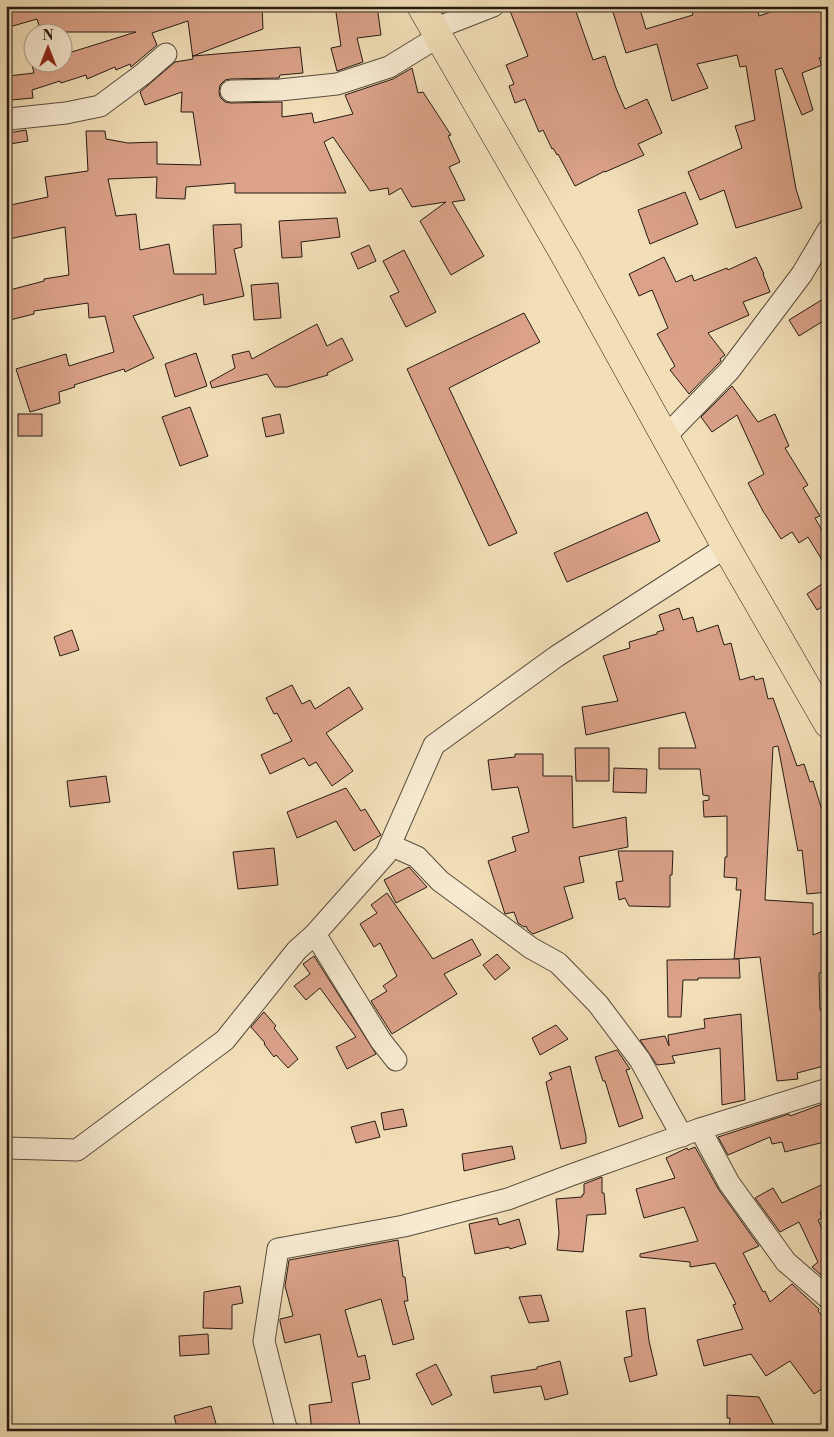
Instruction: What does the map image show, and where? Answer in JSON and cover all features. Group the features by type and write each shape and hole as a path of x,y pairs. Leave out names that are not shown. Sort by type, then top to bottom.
{"highway":[{"path":"431,24 567,259 726,547 828,724"}],"street":[{"path":"231,91 280,90 337,84 389,67 431,24 493,6"},
{"path":"6,121 9,119 66,114 100,106 166,54"},
{"path":"665,437 729,371 802,274 828,230"},
{"path":"6,1148 77,1150 225,1040 297,950 315,934 386,854 434,745 557,656 726,547"},
{"path":"390,845 417,857 440,881 531,948 558,962 598,1004 691,1132 717,1162 729,1183 786,1262 828,1298"},
{"path":"315,934 381,1041 396,1060"},
{"path":"289,1431 286,1428 264,1341 278,1249 404,1226 508,1199 691,1132 828,1089"}],"building":[{"path":"6,6 262,6 263,29 193,56 300,47 303,73 280,75 279,78 225,80 220,85 219,92 220,97 225,102 231,103 282,102 282,117 312,113 314,123 353,114 345,95 393,79 412,68 418,93 423,92 451,135 448,136 460,162 449,167 465,200 452,202 484,256 451,275 420,221 446,202 412,207 401,188 389,195 388,188 370,191 333,137 324,142 346,193 235,193 235,183 186,187 185,199 156,198 157,177 108,179 116,216 136,214 140,250 169,244 174,274 216,274 213,225 241,224 242,247 234,249 244,296 204,305 203,294 133,316 154,358 125,372 124,369 74,385 75,387 59,392 60,403 30,412 16,369 66,354 69,366 114,352 105,316 89,318 88,303 34,311 34,314 6,321 6,291 44,281 44,279 69,275 65,227 9,239 6,225 6,206 48,197 45,177 88,171 86,131 105,131 106,139 128,143 157,142 157,164 201,165 193,112 181,112 182,92 145,105 140,92 175,62 193,59 188,21 152,33 157,45 131,67 130,64 116,70 115,67 87,79 86,75 61,83 60,81 32,90 33,98 11,100 8,76 34,72 72,72 72,52 136,32 72,32 72,22 38,22 37,19 6,28"},
{"path":"335,6 377,6 381,35 357,38 363,62 337,71 331,48 341,46"},
{"path":"523,6 574,6 593,60 605,56 625,109 647,99 662,133 638,144 644,155 575,186 558,154 552,149 543,130 539,132 525,99 515,103 509,86 514,84 506,65 528,56 510,11"},
{"path":"611,6 639,6 646,29 693,15 692,11 712,6 757,6 759,16 788,6 828,6 828,55 819,58 822,65 802,73 813,110 802,115 782,68 775,70 796,189 802,208 736,228 724,190 700,200 688,172 742,148 735,126 755,120 746,66 740,67 737,55 697,64 708,88 672,101 657,44 626,53"},
{"path":"26,130 28,141 10,144 8,133"},
{"path":"685,192 698,224 650,244 638,210"},
{"path":"337,218 340,237 301,242 302,257 282,258 279,221"},
{"path":"369,245 376,261 358,269 351,253"},
{"path":"404,250 436,312 406,327 390,296 399,292 383,261"},
{"path":"664,257 676,282 692,275 694,281 727,268 728,270 756,257 770,292 743,302 749,315 708,333 725,355 689,394 670,370 675,366 657,334 668,328 652,290 639,296 629,274"},
{"path":"278,283 281,318 254,320 251,285"},
{"path":"828,296 828,318 799,336 789,320"},
{"path":"524,313 540,342 449,388 517,533 489,546 407,369"},
{"path":"317,324 327,346 342,338 353,360 327,373 328,375 287,387 275,387 267,374 212,388 210,382 235,368 232,355 249,351 252,359"},
{"path":"196,353 207,386 175,397 165,364"},
{"path":"732,386 758,422 775,414 789,446 785,448 808,485 803,488 820,516 815,518 828,541 828,563 825,565 808,537 799,543 792,532 781,539 763,511 748,483 764,474 737,415 712,432 701,417"},
{"path":"190,407 208,456 180,466 162,417"},
{"path":"18,414 42,414 42,436 18,436"},
{"path":"280,414 284,433 266,437 262,418"},
{"path":"647,512 660,541 567,582 554,553"},
{"path":"828,580 828,603 817,610 807,594"},
{"path":"679,608 683,620 693,617 697,632 718,625 724,645 731,643 740,680 754,676 755,680 763,678 768,699 773,698 797,766 804,764 810,782 813,781 821,807 828,806 828,892 807,894 802,850 798,851 778,746 773,747 765,900 813,903 813,935 828,929 828,970 819,973 820,1010 826,1010 828,1065 797,1073 798,1079 777,1081 760,957 734,959 741,890 736,890 737,878 724,877 725,857 727,857 727,816 704,817 703,801 709,800 709,796 703,795 700,769 659,769 659,748 696,748 685,712 586,735 582,707 618,701 603,656 630,648 629,642 657,634 657,632 664,630 659,615"},
{"path":"72,630 79,650 60,656 54,637"},
{"path":"292,685 302,704 310,700 315,709 349,687 363,709 326,733 353,771 332,786 316,762 309,766 304,758 270,774 261,755 292,741 277,713 274,714 266,698"},
{"path":"575,748 609,748 609,781 576,781"},
{"path":"515,754 543,754 543,776 572,776 573,828 626,817 628,847 579,857 584,882 564,887 573,918 533,934 526,926 524,927 518,923 514,912 505,914 488,861 516,851 512,837 529,832 518,787 492,790 488,760 515,757"},
{"path":"614,768 647,769 646,793 613,792"},
{"path":"106,776 110,802 70,807 67,781"},
{"path":"346,788 361,811 365,809 381,835 354,851 336,821 297,838 287,812"},
{"path":"274,848 278,885 238,889 233,852"},
{"path":"618,851 673,851 672,875 670,875 670,907 629,906 625,898 619,900 616,882 623,881"},
{"path":"409,867 427,887 396,903 384,880"},
{"path":"387,893 433,959 472,939 481,955 444,974 457,994 392,1034 371,1001 387,991 383,986 397,976 380,943 374,947 360,924 377,913 371,905"},
{"path":"497,954 510,968 495,980 483,965"},
{"path":"314,956 376,1054 347,1069 336,1047 356,1037 320,988 306,1000 294,986 310,974 303,964"},
{"path":"739,959 740,978 683,980 681,1017 668,1017 667,960"},
{"path":"264,1012 276,1026 274,1028 298,1059 288,1068 276,1055 274,1057 251,1027"},
{"path":"741,1014 745,1100 722,1105 720,1048 672,1056 675,1063 657,1065 640,1040 665,1036 669,1046 668,1035 705,1028 704,1019"},
{"path":"556,1025 568,1039 540,1055 532,1038"},
{"path":"617,1050 630,1069 626,1070 643,1118 619,1127 605,1081 603,1081 595,1057"},
{"path":"570,1066 586,1143 561,1149 546,1082 552,1079 549,1073"},
{"path":"828,1102 828,1141 785,1152 782,1142 772,1144 770,1137 728,1155 718,1137 789,1114 790,1116"},
{"path":"403,1109 407,1126 384,1130 381,1113"},
{"path":"375,1121 380,1137 356,1143 351,1127"},
{"path":"512,1146 515,1159 464,1171 462,1154"},
{"path":"695,1147 719,1190 759,1246 743,1253 770,1302 792,1284 819,1309 818,1311 828,1324 828,1385 814,1394 790,1361 766,1376 751,1354 704,1366 697,1340 743,1329 733,1305 736,1304 715,1263 690,1267 690,1262 640,1257 640,1254 698,1241 684,1207 644,1218 636,1189 675,1178 666,1158 687,1148 688,1150"},
{"path":"602,1177 602,1193 604,1193 606,1214 587,1215 583,1252 557,1250 559,1233 556,1199 582,1197 584,1194 584,1184"},
{"path":"828,1182 828,1210 820,1212 822,1218 818,1220 828,1241 828,1281 812,1267 818,1262 799,1222 780,1232 755,1198 773,1188 782,1203"},
{"path":"497,1218 499,1225 519,1219 526,1244 510,1249 509,1247 475,1254 469,1224"},
{"path":"398,1240 408,1301 404,1301 414,1339 393,1345 381,1299 345,1310 358,1357 365,1355 370,1379 352,1383 361,1431 312,1431 309,1405 332,1402 320,1334 285,1343 280,1319 293,1316 285,1286 289,1260"},
{"path":"240,1286 243,1303 232,1305 232,1329 203,1328 204,1292"},
{"path":"541,1295 549,1321 529,1323 519,1297"},
{"path":"645,1308 649,1341 657,1375 630,1382 624,1358 632,1356 626,1311"},
{"path":"208,1334 209,1354 180,1356 179,1336"},
{"path":"560,1361 568,1394 545,1400 541,1386 494,1393 491,1376 537,1369 537,1367"},
{"path":"436,1364 452,1395 432,1405 416,1374"},
{"path":"727,1395 759,1397 774,1425 762,1431 729,1431 730,1418 727,1418"},
{"path":"211,1406 218,1431 178,1431 174,1416"}]}
